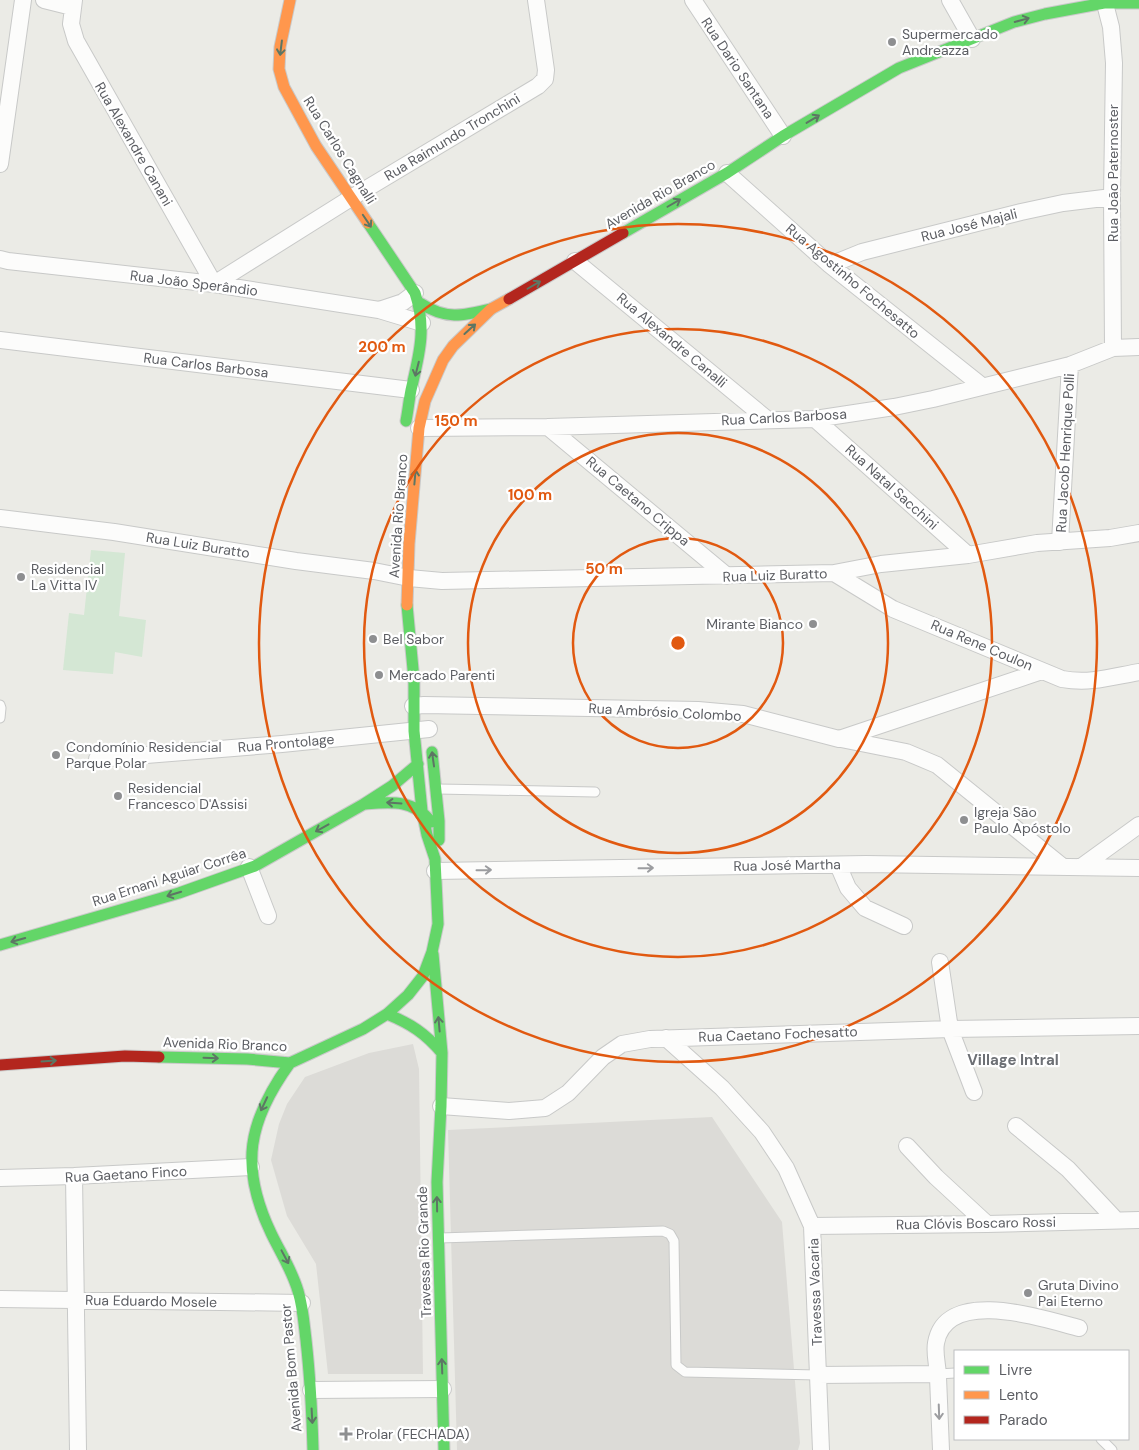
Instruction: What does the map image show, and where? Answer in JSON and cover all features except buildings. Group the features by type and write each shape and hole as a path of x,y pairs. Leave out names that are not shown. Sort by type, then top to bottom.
{"main road":[{"name":"Rua Carlos Cagnalli","path":"290,0 280,47 279,69 284,87 316,146 417,298"},
{"name":"Avenida Rio Branco","path":"412,429 443,360 464,334 491,309 727,172 783,136 899,68 1014,22 1104,2 1139,3"},
{"name":"Avenida Rio Branco","path":"0,1065 125,1056 247,1059 290,1063 363,1029 387,1014 408,995 423,976 432,952 438,924 435,865 439,821 437,789 414,680 407,603 400,573 409,544 412,429 411,390 419,362 422,340 422,323 417,298"},
{"path":"417,298 437,313 462,314 491,309"},
{"name":"Avenida Rio Branco","path":"422,717 418,764 422,811 435,865"},
{"name":"Rua Ernani Aguiar Corrêa","path":"0,944 179,893 255,866 364,804 398,781 418,764"},
{"name":"Rua Ernani Aguiar Corrêa","path":"364,804 394,802 422,811"},
{"path":"422,811 434,828 438,845"},
{"name":"Travessa Rio Grande","path":"432,952 442,1053 437,1182 444,1450"},
{"path":"387,1014 418,1028 427,1035 442,1053"},
{"name":"Avenida Bom Pastor","path":"290,1063 276,1081 262,1107 253,1142 251,1167 253,1185 260,1208 271,1233 286,1258 296,1281 302,1302 313,1450"}],"street":[{"path":"0,164 23,0"},
{"path":"44,0 73,3"},
{"name":"Rua Raimundo Tronchini","path":"214,284 351,198 538,86 545,79 546,70 536,0"},
{"name":"Rua Dario Santana","path":"692,0 783,136"},
{"path":"950,0 972,39"},
{"name":"Rua João Paternoster","path":"1104,2 1111,27 1114,63 1112,197 1113,348"},
{"name":"Rua Alexandre Canani","path":"73,3 71,24 76,41 214,284"},
{"name":"Rua Agostinho Fochesatto","path":"727,172 830,265 982,386"},
{"name":"Rua José Majali","path":"830,265 862,252 1021,212 1063,203 1112,197"},
{"name":"Rua João Sperândio","path":"4,260 214,284 379,310 422,323"},
{"name":"Rua Alexandre Canalli","path":"575,261 768,420"},
{"name":"Rua João Sperândio","path":"379,310 417,298"},
{"name":"Rua Carlos Barbosa","path":"0,340 411,390"},
{"name":"Rua Carlos Barbosa","path":"412,429 548,427 815,418 894,407 934,399 1070,365 1113,348 1139,347"},
{"name":"Rua Jacob Henrique Polli","path":"1060,542 1070,365"},
{"name":"Rua Natal Sacchini","path":"815,418 968,555"},
{"name":"Rua Caetano Crippa","path":"548,427 727,576"},
{"name":"Rua Luiz Buratto","path":"0,518 114,532 400,573 442,581 834,573 882,564 968,555 1037,543 1110,538 1139,533"},
{"name":"Rua Rene Coulon","path":"834,573 894,608 1062,679 1077,682 1092,681 1139,672"},
{"path":"839,739 1042,670"},
{"name":"Rua Ambrósio Colombo","path":"422,717 698,710 744,714 839,739 906,752 937,765 1063,867"},
{"name":"Rua Prontolage","path":"97,760 422,717"},
{"path":"1081,867 1139,824"},
{"name":"Rua José Martha","path":"435,865 866,864 1139,868"},
{"path":"838,865 848,888 864,908 904,926"},
{"path":"249,868 268,916"},
{"path":"940,962 950,1029 974,1092"},
{"name":"Rua Caetano Fochesatto","path":"441,1106 510,1111 544,1108 568,1093 603,1057 622,1044 650,1039 950,1029 1139,1026"},
{"name":"Travessa Vacaria","path":"666,1038 722,1088 762,1132 786,1168 812,1226 821,1450"},
{"path":"1016,1126 1068,1170 1116,1220"},
{"path":"907,1146 936,1177 987,1224"},
{"name":"Rua Gaetano Finco","path":"0,1178 251,1167"},
{"path":"74,1176 78,1450"},
{"name":"Rua Clóvis Boscaro Rossi","path":"812,1226 1139,1220"},
{"name":"Rua Eduardo Mosele","path":"0,1299 302,1302"},
{"path":"940,1450 936,1343 945,1323 955,1316 972,1311 996,1310 1024,1314 1079,1328"},
{"path":"817,1375 938,1374"},
{"path":"310,1390 443,1389"}],"lane":[{"path":"0,705 0,718"},
{"path":"437,789 595,792"},
{"path":"438,1238 663,1231 670,1234 674,1240 676,1366 685,1372 817,1375"},
{"path":"938,1374 954,1373"},
{"path":"1102,1440 1112,1450"}],"shaded area":[{"path":"413,1044 419,1069 423,1374 328,1374 316,1264 287,1216 271,1160 279,1124 287,1104 305,1077 369,1053"},
{"path":"712,1117 782,1222 800,1443 798,1450 457,1450 448,1130"}],"green space":[{"path":"91,550 125,553 119,616 146,620 142,657 115,652 113,674 63,670 69,613 84,615"}],"traffic: fast":[{"path":"623,233 727,173 783,136 899,68 1014,22 1104,3 1139,3"},
{"path":"368,223 415,293 419,306 421,342 406,421"},
{"path":"420,303 438,312 454,315 491,309"},
{"path":"159,1057 247,1059 290,1063 363,1029 387,1014 408,995 423,976 432,952 438,924 435,859 422,811 414,731 414,680 407,605"},
{"path":"432,752 439,821 439,840"},
{"path":"0,945 179,893 255,866 364,804 392,786 418,764"},
{"path":"364,804 392,803 409,806 417,809 431,822"},
{"path":"433,954 442,1053 437,1182 444,1450"},
{"path":"387,1014 417,1030 442,1053"},
{"path":"290,1063 276,1084 257,1125 252,1165 261,1209 293,1276 301,1303 309,1367 313,1450"}],"traffic: slow":[{"path":"290,0 280,47 279,69 284,87 316,146 368,223"},
{"path":"407,605 409,544 419,428 425,401 443,360 453,346 491,309 509,299"}],"traffic: jam":[{"path":"509,299 623,233"},
{"path":"0,1065 125,1056 159,1057"}],"place":[{"name":"Supermercado Andreazza","path":"892,42"},
{"name":"Residencial La Vitta IV","path":"21,577"},
{"name":"Mirante Bianco","path":"813,624"},
{"name":"Bel Sabor","path":"373,639"},
{"name":"Mercado Parenti","path":"379,675"},
{"name":"Condomínio Residencial Parque Polar","path":"56,755"},
{"name":"Residencial Francesco D'Assisi","path":"118,796"},
{"name":"Igreja São Paulo Apóstolo","path":"964,820"},
{"name":"Gruta Divino Pai Eterno","path":"1028,1293"},
{"name":"Prolar (FECHADA)","path":"346,1434"}],"district":[{"name":"Village Intral","path":"1013,1060"}]}
